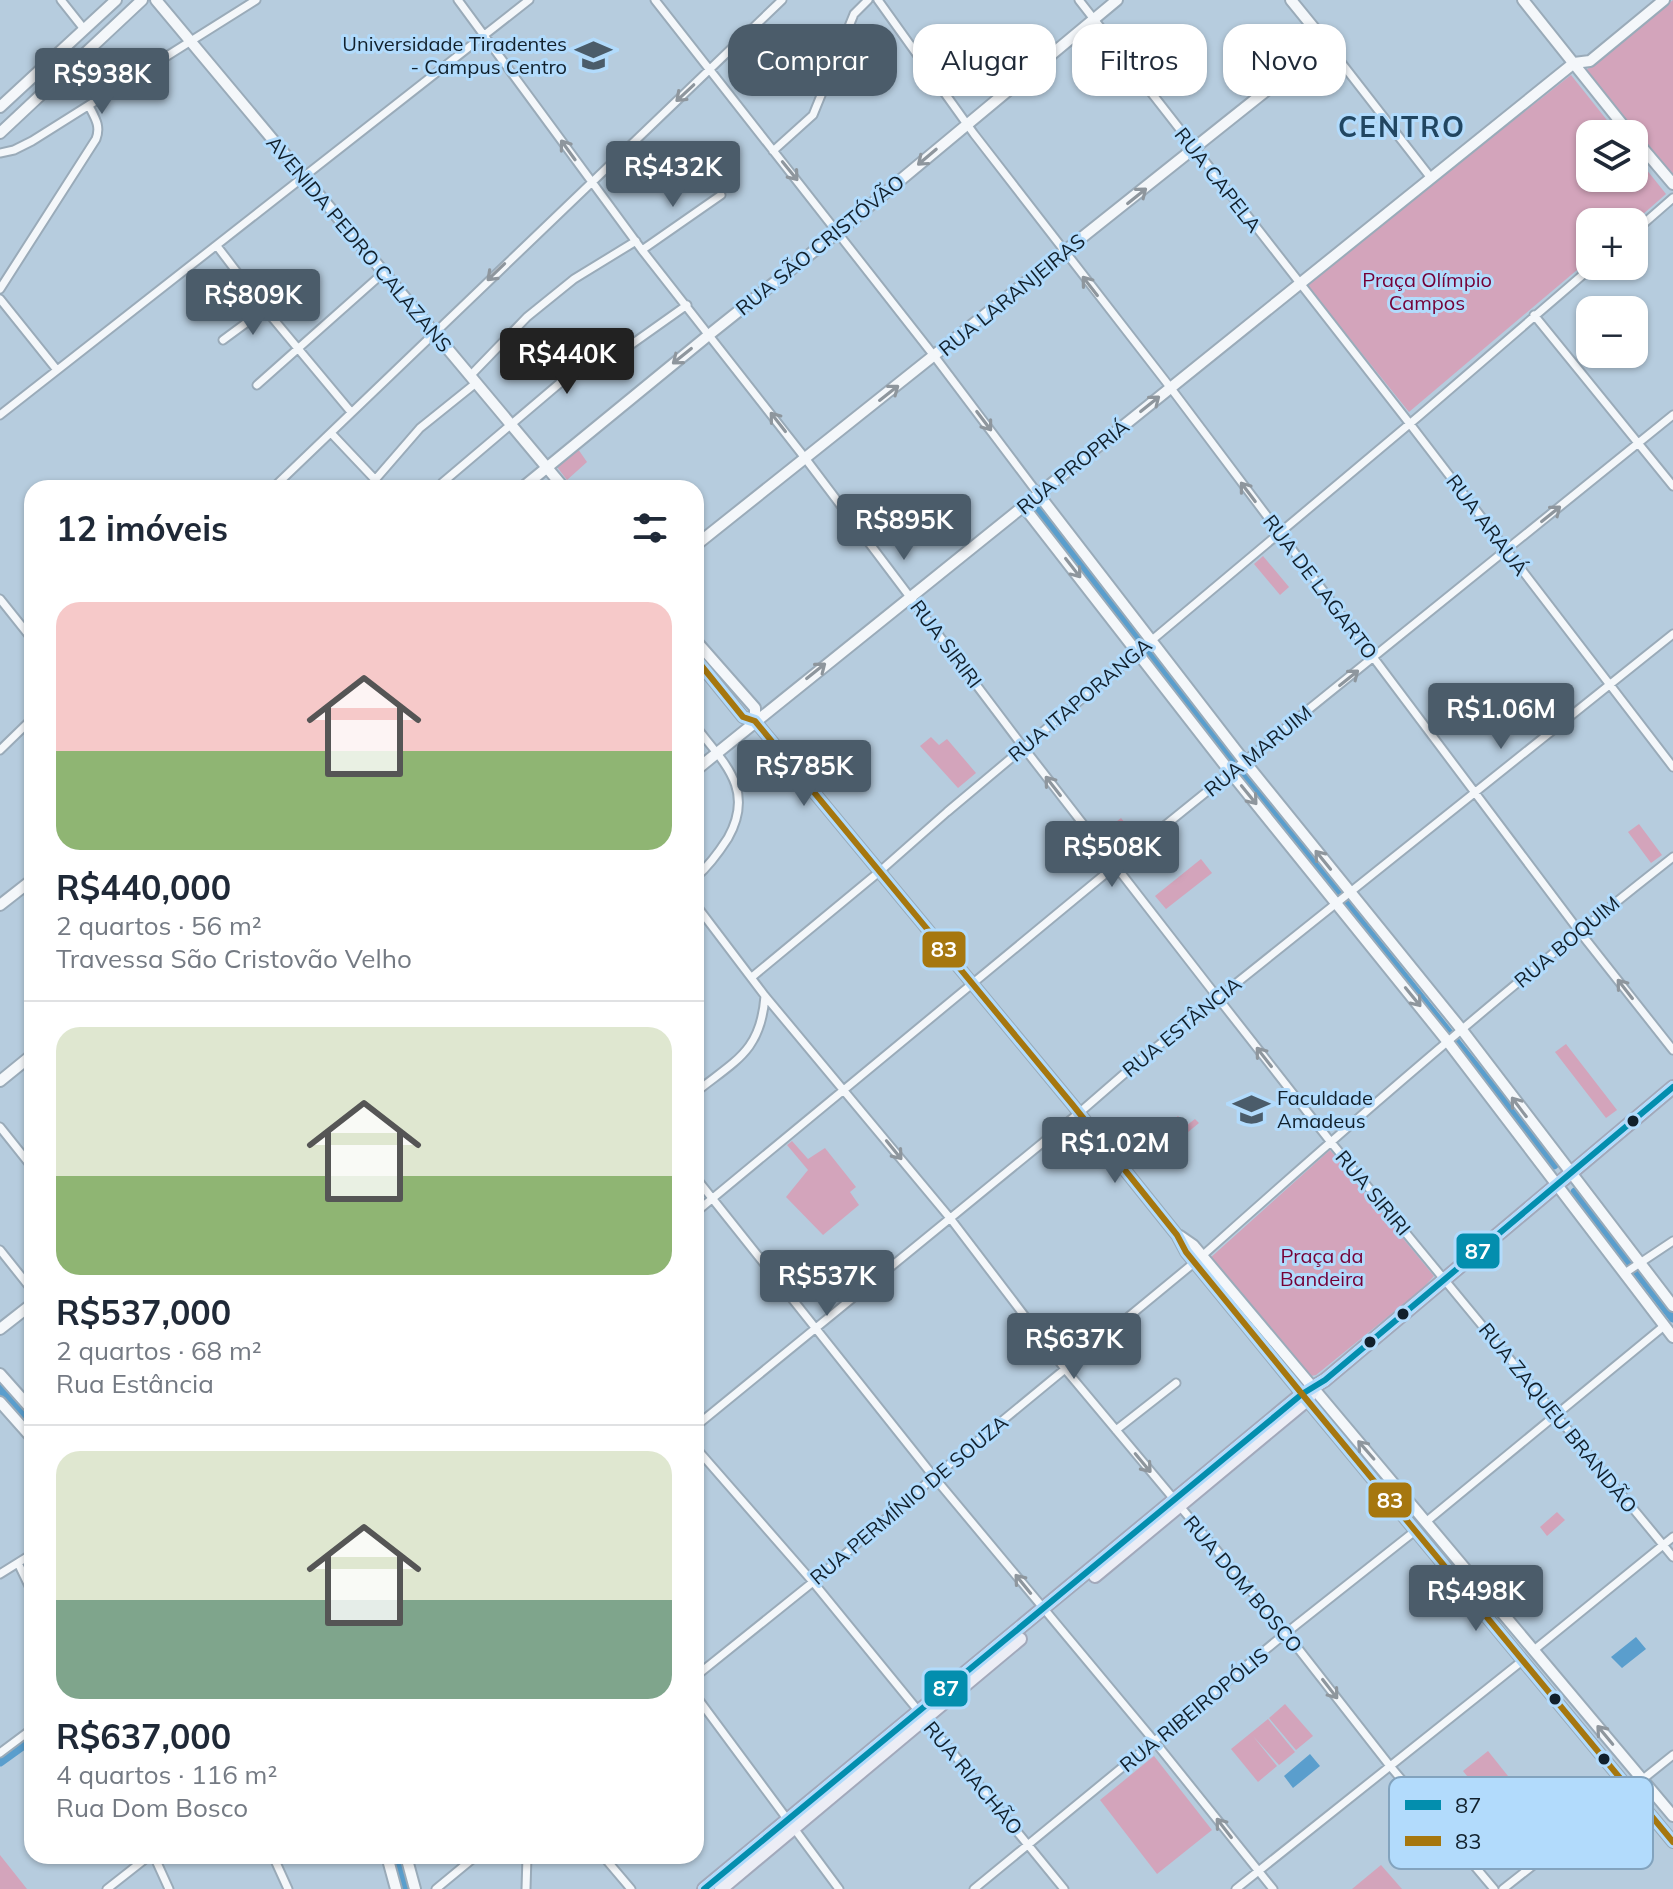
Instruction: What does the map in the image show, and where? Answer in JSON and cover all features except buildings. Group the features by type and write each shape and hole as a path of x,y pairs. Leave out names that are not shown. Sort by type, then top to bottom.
{"main road":[{"path":"721,1889 792,1824 1673,1087"},
{"path":"704,1889 792,1824"}],"street":[{"path":"61,0 84,29"},
{"path":"0,107 116,0"},
{"path":"0,133 142,0"},
{"name":"AVENIDA PEDRO CALAZANS","path":"156,0 382,274 558,480"},
{"path":"0,153 23,146 256,0"},
{"name":"RUA SIRIRI","path":"458,0 642,250 710,334 1024,748 1330,1141 1445,1279"},
{"path":"0,415 529,0"},
{"path":"655,0 935,357 1238,768 1568,1172 1632,1267 1673,1337"},
{"path":"281,480 432,332 782,0"},
{"path":"773,151 813,115 854,14 868,0"},
{"name":"RUA DE LAGARTO","path":"878,0 1064,254 1170,387 1579,931 1673,1050"},
{"name":"RUA CAPELA","path":"1079,0 1300,284"},
{"name":"RUA SÃO CRISTÓVÃO","path":"532,480 838,232 1117,0"},
{"path":"1291,0 1311,24"},
{"path":"1523,0 1619,120"},
{"path":"1300,284 1574,63 1590,61 1664,0"},
{"path":"1346,69 1431,178"},
{"name":"RUA LARANJEIRAS","path":"704,539 1261,96"},
{"path":"0,289 96,139 98,123 89,106"},
{"path":"1648,155 1673,184"},
{"path":"642,250 721,195"},
{"path":"1648,220 1673,198"},
{"path":"331,433 377,480 420,428 473,380 527,317 574,279 636,241"},
{"path":"217,246 351,412"},
{"path":"257,385 382,274"},
{"path":"1410,424 1576,280"},
{"name":"RUA PROPRIÁ","path":"704,763 910,596 1027,507 1170,387 1300,284"},
{"name":"RUA ARAUÁ","path":"1300,284 1673,767"},
{"path":"0,299 57,370"},
{"path":"446,480 580,366 632,344 687,305"},
{"path":"223,340 265,309"},
{"path":"1534,315 1673,486"},
{"name":"RUA MARUIM","path":"704,1206 1116,865 1673,415"},
{"name":"RUA ITAPORANGA","path":"752,977 1410,424"},
{"path":"1032,485 1027,507 1145,645 1238,768 1455,1036 1555,1184 1673,1306"},
{"path":"0,599 24,629"},
{"name":"RUA ESTÂNCIA","path":"704,1419 1218,998 1673,634"},
{"path":"704,650 755,708 755,721"},
{"path":"704,669 743,717 755,721 1177,1235 1193,1245 1198,1259 1415,1531 1620,1777"},
{"path":"0,750 24,727"},
{"path":"704,737 739,790 741,805 736,823 723,846 704,870"},
{"name":"RUA BOQUIM","path":"1198,1259 1330,1141 1579,931 1673,857"},
{"path":"0,905 24,886"},
{"name":"RUA DOM BOSCO","path":"704,918 950,1218 1065,1369 1286,1633 1399,1777"},
{"path":"704,1085 753,1044 763,1021 765,996"},
{"path":"0,1081 24,1062"},
{"path":"0,1127 24,1157"},
{"path":"704,1188 934,1477 1273,1889"},
{"path":"1632,1267 1673,1241"},
{"path":"0,1250 24,1280"},
{"name":"RUA PERMÍNIO DE SOUZA","path":"704,1670 1198,1259"},
{"name":"RUA ZAQUEU BRANDÃO","path":"1445,1279 1673,1557"},
{"path":"0,1329 24,1310"},
{"path":"1427,1521 1664,1326"},
{"path":"0,1374 24,1401"},
{"path":"1116,1430 1176,1383"},
{"path":"1308,1394 1427,1521 1641,1777"},
{"path":"0,1402 24,1429"},
{"name":"RUA RIACHÃO","path":"704,1457 813,1582 1064,1889"},
{"name":"RUA RIBEIROPÓLIS","path":"974,1889 1415,1531"},
{"path":"1534,1650 1673,1537"},
{"path":"0,1574 24,1559"},
{"path":"18,1563 24,1575"},
{"path":"1236,1889 1522,1661"},
{"path":"704,1707 839,1889"},
{"path":"0,1753 24,1735"},
{"path":"1646,1777 1673,1755"},
{"path":"1653,1791 1673,1816"},
{"path":"1653,1817 1673,1842"},
{"path":"107,1889 141,1864"},
{"path":"156,1864 169,1889"},
{"path":"277,1864 288,1889"},
{"path":"389,1864 396,1889"},
{"path":"408,1864 415,1889"},
{"path":"436,1889 445,1886 468,1864"},
{"path":"526,1889 527,1864"},
{"path":"610,1864 631,1889"},
{"name":"RUA DOM BOSCO","path":"1477,1869 1494,1889"},
{"path":"1503,1889 1528,1869"}],"green space":[{"path":"1673,0 1673,179 1648,148 1648,120 1625,120 1585,71"},
{"name":"Praça Olímpio Campos","path":"1571,75 1607,120 1576,120 1576,192 1648,192 1648,172 1666,194 1648,210 1576,208 1576,271 1409,412 1306,284"},
{"path":"578,449 587,462 567,480 557,467"},
{"path":"1263,556 1289,587 1280,595 1254,564"},
{"path":"931,737 939,745 947,739 976,773 958,788 920,746"},
{"path":"1121,818 1138,839 1129,846 1112,825"},
{"path":"1639,824 1662,855 1651,863 1628,832"},
{"path":"1201,859 1212,873 1166,909 1155,896"},
{"path":"1566,1044 1617,1110 1606,1118 1555,1052"},
{"path":"1178,1116 1187,1125 1195,1119 1199,1123 1147,1166 1134,1150"},
{"path":"792,1141 808,1159 825,1148 856,1187 850,1192 859,1205 823,1235 786,1197 808,1170 787,1145"},
{"name":"Praça da Bandeira","path":"1330,1150 1434,1276 1422,1289 1311,1376 1209,1259"},
{"path":"1557,1512 1565,1520 1547,1536 1540,1527"},
{"path":"1285,1704 1313,1736 1296,1750 1269,1718"},
{"path":"1268,1719 1295,1752 1279,1765 1253,1736 1277,1766 1258,1782 1231,1749"},
{"path":"1488,1751 1509,1777 1468,1777 1463,1771"},
{"path":"1154,1756 1212,1830 1157,1874 1100,1800"},
{"path":"0,1855 27,1889 0,1889"},
{"path":"1381,1865 1402,1889 1352,1889"}],"water":[{"path":"1636,1637 1646,1649 1622,1668 1611,1657"},
{"path":"1310,1754 1320,1766 1293,1788 1284,1776"}],"waterway":[{"path":"1035,508 1554,1165"},
{"path":"1575,1192 1673,1318"},
{"path":"0,1388 24,1414"},
{"path":"0,1762 24,1745"},
{"path":"398,1864 406,1889"}],"transit line":[{"name":"83","path":"704,669 743,717 755,721 1072,1104 1177,1235 1186,1252 1619,1777"},
{"name":"87","path":"704,1889 1302,1394 1325,1380 1673,1087"},
{"name":"83","path":"1653,1818 1673,1842"}],"place":[{"name":"Universidade Tiradentes - Campus Centro","path":"593,56"},
{"name":"Faculdade Amadeus","path":"1251,1109"}],"district":[{"name":"CENTRO","path":"1402,127"}]}
